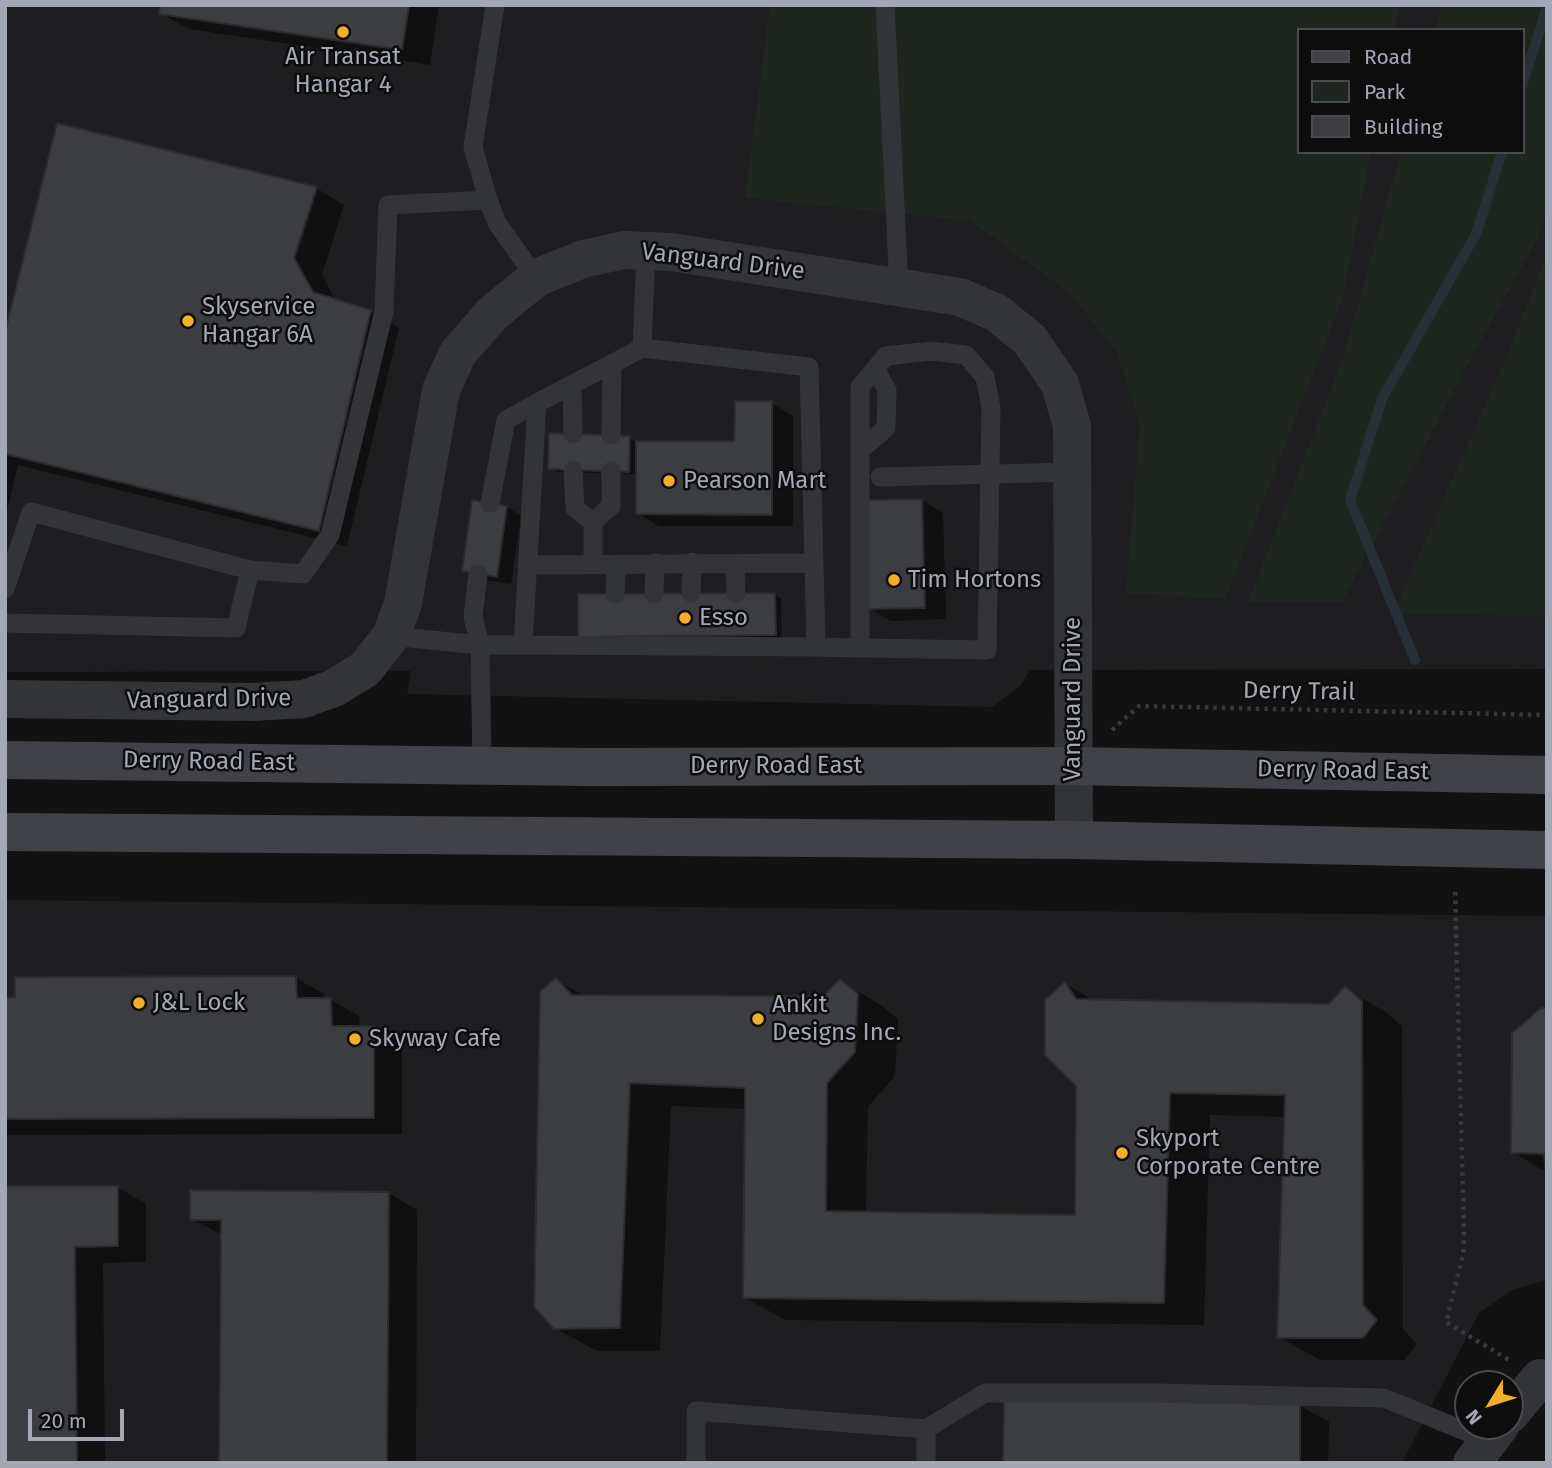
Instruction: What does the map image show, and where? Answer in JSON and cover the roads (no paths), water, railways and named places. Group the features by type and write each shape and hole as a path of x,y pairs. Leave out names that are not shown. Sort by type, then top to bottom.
{"main road":[{"name":"Derry Road East","path":"5,760 482,765 1073,766 1547,775"},
{"path":"5,832 1074,840 1547,849"}],"street":[{"name":"Vanguard Drive","path":"5,699 252,702 304,699 334,688 365,669 391,636 403,603 441,390 458,353 492,314 536,278 583,259 624,250 671,252 960,297 997,313 1030,340 1060,384 1072,426 1074,840"},
{"path":"1524,1397 1540,1378"}],"lane":[{"path":"495,5 473,147 488,200 498,223 536,278"},
{"path":"885,5 899,287"},
{"path":"5,589 31,512 250,570 303,574 330,535 384,311 388,205 488,200"},
{"path":"642,348 646,251"},
{"path":"490,503 506,420 642,348 809,367 816,647"},
{"path":"391,636 480,645 654,641 816,647 860,648 987,650 990,408 985,377 966,355 931,351 886,356 860,387 860,648"},
{"path":"611,435 612,364"},
{"path":"860,450 886,428 887,390 876,370"},
{"path":"572,385 573,434"},
{"path":"523,645 530,565 537,402"},
{"path":"573,470 575,508 593,522"},
{"path":"593,564 593,522 611,506 611,471"},
{"path":"880,477 1073,472"},
{"path":"691,593 692,562"},
{"path":"654,594 655,563"},
{"path":"530,565 814,563"},
{"path":"615,594 616,564"},
{"path":"735,564 736,593"},
{"path":"5,623 236,628 250,570"},
{"path":"478,574 473,617 480,645 482,765"},
{"path":"696,1463 696,1410 926,1429 985,1393 1384,1398 1454,1423"},
{"path":"926,1429 926,1463"}],"waterway":[{"path":"1524,80 1547,7"},
{"path":"1415,660 1350,500 1382,399 1476,234 1501,154"}],"place":[{"name":"Air Transat Hangar 4","path":"343,32"},
{"name":"Skyservice Hangar 6A","path":"188,321"},
{"name":"Pearson Mart","path":"669,481"},
{"name":"Tim Hortons","path":"894,580"},
{"name":"Esso","path":"685,618"},
{"name":"J&L Lock","path":"139,1003"},
{"name":"Ankit Designs Inc.","path":"758,1019"},
{"name":"Skyway Cafe","path":"355,1039"},
{"name":"Skyport Corporate Centre","path":"1122,1153"}]}
